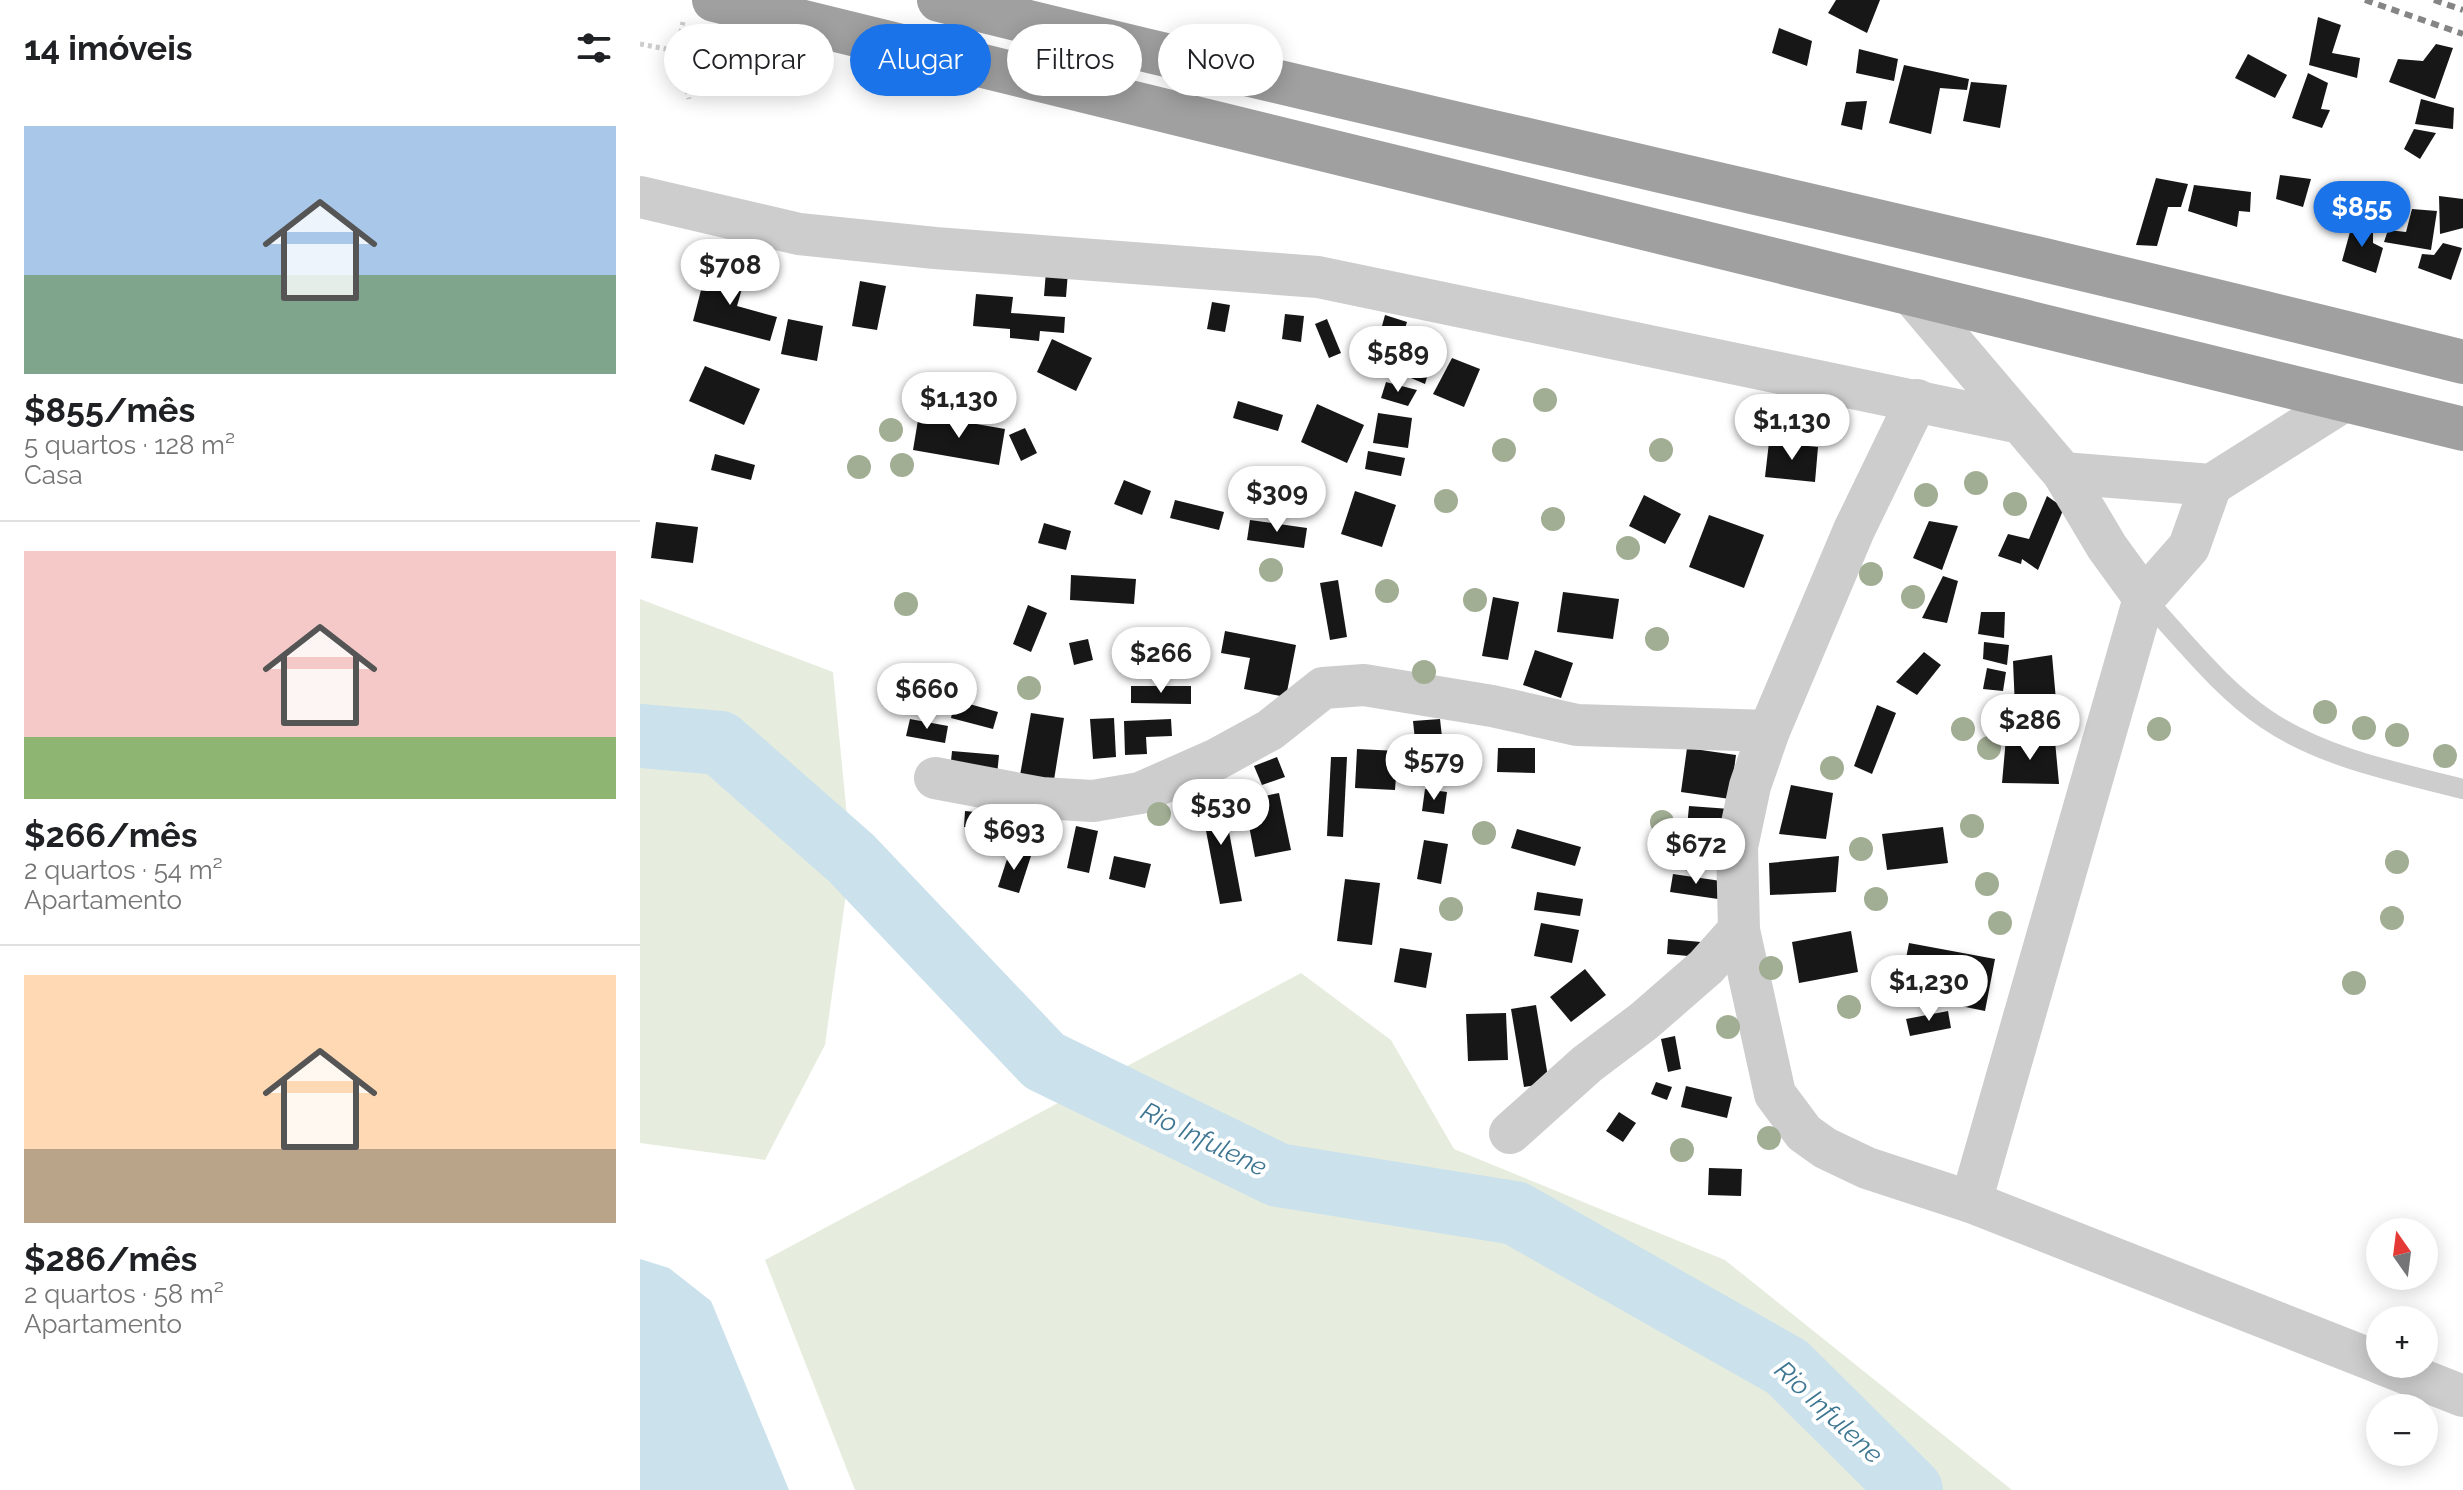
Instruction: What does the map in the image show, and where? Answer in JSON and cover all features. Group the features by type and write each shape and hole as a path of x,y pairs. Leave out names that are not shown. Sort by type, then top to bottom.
{"highway":[{"path":"939,0 1170,58 2250,308 2463,362"},
{"path":"699,6 2080,334 2463,429"}],"street":[{"path":"640,197 812,235 935,248 1318,277 2020,423"},
{"path":"1911,294 2063,473 2107,547 2144,598"},
{"path":"1917,400 1854,530 1769,731 1750,786 1737,847 1739,930 1775,1094 1804,1133 1825,1148 1867,1168 1971,1202 2366,1358"},
{"path":"2063,473 2211,485 2344,401"},
{"path":"1971,1202 2144,598 2189,547 2211,485"},
{"path":"935,778 1041,798 1093,801 1140,793 1217,759 1270,730 1323,688 1364,685 1492,706 1577,725 1769,731"},
{"path":"1510,1133 1587,1064 1696,976 1739,930"},
{"path":"2417,1378 2463,1396"}],"lane":[{"path":"2144,598 2223,683 2267,720 2315,745 2463,789"}],"path":[{"path":"690,24 699,6"},
{"path":"640,44 664,49"}],"green space":[{"path":"640,599 833,672 851,858 825,1045 765,1160 640,1143"},
{"path":"1301,973 1391,1040 1454,1149 1725,1260 2012,1490 855,1490 765,1260"}],"water":[{"path":"640,1259 669,1268 711,1301 789,1490 640,1490"}],"building":[{"path":"1836,0 1880,0 1867,33 1828,13"},
{"path":"2318,17 2341,25 2332,53 2360,58 2357,78 2309,65"},
{"path":"1779,28 1812,41 1807,66 1772,53"},
{"path":"2436,44 2453,48 2435,99 2389,82 2398,59 2423,61"},
{"path":"1859,49 1898,59 1894,81 1856,73"},
{"path":"2248,54 2287,75 2275,98 2235,78"},
{"path":"1904,65 1969,79 1967,90 1940,88 1931,134 1889,123"},
{"path":"2308,73 2328,83 2321,109 2330,110 2322,128 2292,118"},
{"path":"1971,82 2007,85 2000,128 1963,121"},
{"path":"2421,99 2454,108 2453,129 2415,124"},
{"path":"1867,101 1862,130 1841,125 1846,102"},
{"path":"2414,129 2436,133 2420,159 2404,149"},
{"path":"2280,175 2311,179 2303,207 2276,199"},
{"path":"2156,178 2188,184 2181,207 2168,207 2157,246 2136,245"},
{"path":"2194,185 2251,192 2250,212 2239,211 2237,227 2188,211"},
{"path":"2439,196 2463,199 2463,228 2440,234"},
{"path":"2364,197 2396,205 2384,233 2353,217"},
{"path":"2412,209 2437,211 2431,250 2384,242 2388,230 2406,232"},
{"path":"2353,221 2373,231 2373,243 2383,248 2376,273 2342,261"},
{"path":"2443,243 2462,248 2451,280 2418,268 2422,254 2434,255"},
{"path":"707,267 745,278 737,306 777,317 770,341 693,321"},
{"path":"1046,271 1068,272 1066,297 1044,296"},
{"path":"860,281 886,286 877,330 852,326"},
{"path":"976,294 1013,297 1011,313 1065,317 1064,333 1040,331 1039,341 1010,338 1010,329 973,326"},
{"path":"1212,302 1230,305 1225,332 1207,329"},
{"path":"1285,314 1304,316 1301,342 1282,339"},
{"path":"1385,315 1407,322 1400,344 1379,337"},
{"path":"788,319 823,326 817,361 781,354"},
{"path":"1327,319 1341,353 1329,358 1315,324"},
{"path":"1052,339 1092,358 1076,391 1037,372"},
{"path":"1409,344 1435,350 1425,384 1397,372"},
{"path":"1452,358 1480,369 1464,407 1433,394"},
{"path":"705,366 760,389 744,425 689,401"},
{"path":"1386,382 1417,390 1408,406 1381,398"},
{"path":"1238,401 1283,415 1278,431 1233,418"},
{"path":"1317,404 1364,425 1347,463 1301,442"},
{"path":"1378,413 1412,418 1408,448 1373,443"},
{"path":"919,414 1005,429 999,465 913,450"},
{"path":"1025,428 1037,453 1021,461 1009,435"},
{"path":"1769,442 1818,447 1815,482 1765,477"},
{"path":"1368,451 1405,458 1401,476 1365,469"},
{"path":"715,454 755,465 751,480 711,470"},
{"path":"1124,480 1151,491 1142,515 1114,504"},
{"path":"1355,491 1396,505 1382,547 1341,534"},
{"path":"1644,495 1681,514 1665,544 1629,526"},
{"path":"2047,496 2064,508 2038,570 2022,559 2021,564 1998,556 2008,534 2029,539"},
{"path":"1175,500 1224,512 1219,530 1170,518"},
{"path":"1709,515 1764,535 1744,588 1689,567"},
{"path":"1250,520 1307,528 1304,548 1247,540"},
{"path":"1929,521 1958,526 1942,570 1913,558"},
{"path":"656,522 698,527 693,563 651,558"},
{"path":"1044,523 1071,531 1066,550 1038,543"},
{"path":"1071,575 1136,579 1134,604 1070,600"},
{"path":"1943,576 1958,581 1947,623 1922,618"},
{"path":"1338,580 1347,637 1330,640 1320,583"},
{"path":"1563,592 1619,599 1613,639 1557,632"},
{"path":"1493,597 1519,602 1508,660 1482,656"},
{"path":"1028,605 1047,613 1031,652 1013,644"},
{"path":"1981,612 2005,612 2004,638 1978,634"},
{"path":"1225,631 1296,645 1286,697 1244,689 1250,658 1221,653"},
{"path":"1088,639 1093,660 1074,665 1069,643"},
{"path":"1984,642 2009,645 2007,665 1983,659"},
{"path":"1535,650 1573,663 1561,698 1523,685"},
{"path":"1924,652 1941,665 1917,695 1896,682"},
{"path":"2052,655 2059,734 2016,732 2013,661"},
{"path":"1987,668 2006,672 2003,691 1983,689"},
{"path":"1131,686 1191,686 1191,704 1131,703"},
{"path":"955,700 998,712 993,729 951,718"},
{"path":"1877,705 1896,713 1872,774 1854,766"},
{"path":"1031,713 1064,718 1053,786 1019,781"},
{"path":"1114,718 1116,757 1093,759 1090,719"},
{"path":"910,719 948,726 945,743 906,736"},
{"path":"1171,719 1172,736 1146,737 1147,754 1125,755 1124,721"},
{"path":"1440,719 1442,737 1415,740 1413,721"},
{"path":"2006,738 2055,741 2059,784 2002,783"},
{"path":"1446,744 1452,772 1428,777 1422,749"},
{"path":"1498,748 1535,748 1535,773 1497,772"},
{"path":"1687,748 1736,755 1730,799 1681,792"},
{"path":"1357,749 1398,751 1395,790 1355,788"},
{"path":"952,751 999,755 997,775 950,771"},
{"path":"1277,757 1285,777 1262,785 1254,766"},
{"path":"1331,757 1347,757 1343,837 1327,836"},
{"path":"1791,785 1833,793 1826,839 1779,834"},
{"path":"1221,789 1242,901 1220,904 1199,794"},
{"path":"1425,789 1447,792 1444,814 1422,811"},
{"path":"1279,793 1291,850 1255,857 1244,800"},
{"path":"1689,806 1730,809 1727,843 1686,839"},
{"path":"965,811 986,813 984,828 964,827"},
{"path":"1076,826 1098,831 1089,873 1067,868"},
{"path":"1943,827 1948,863 1887,870 1882,834"},
{"path":"1517,829 1581,847 1575,866 1511,848"},
{"path":"1424,840 1448,844 1441,884 1417,879"},
{"path":"1010,850 1031,856 1019,893 998,887"},
{"path":"1114,856 1151,864 1145,888 1109,879"},
{"path":"1839,856 1836,892 1770,895 1769,863"},
{"path":"1673,874 1721,881 1718,899 1670,892"},
{"path":"1345,879 1380,883 1372,945 1337,941"},
{"path":"1537,892 1583,899 1580,916 1534,910"},
{"path":"1541,923 1579,930 1572,963 1534,956"},
{"path":"1851,931 1858,972 1799,983 1792,942"},
{"path":"1668,939 1701,942 1699,957 1667,954"},
{"path":"1909,943 1995,959 1985,1011 1946,1003 1948,993 1901,984"},
{"path":"1400,948 1432,953 1426,988 1394,982"},
{"path":"1585,969 1606,995 1571,1022 1550,997"},
{"path":"1536,1005 1549,1083 1524,1087 1511,1009"},
{"path":"1948,1011 1951,1028 1910,1036 1906,1019"},
{"path":"1506,1013 1508,1060 1468,1061 1466,1014"},
{"path":"1675,1036 1681,1069 1668,1072 1661,1039"},
{"path":"1656,1082 1672,1087 1667,1100 1651,1094"},
{"path":"1686,1086 1732,1097 1727,1118 1681,1107"},
{"path":"1619,1112 1636,1123 1623,1142 1606,1131"},
{"path":"1709,1168 1742,1169 1741,1196 1708,1195"}],"waterway":[{"name":"Rio Infulene","path":"640,736 720,743 851,858 1044,1061 1278,1175 1515,1213 1787,1367 1911,1490"}],"railway":[{"path":"2365,0 2463,34"},
{"path":"2434,0 2463,10"}]}
